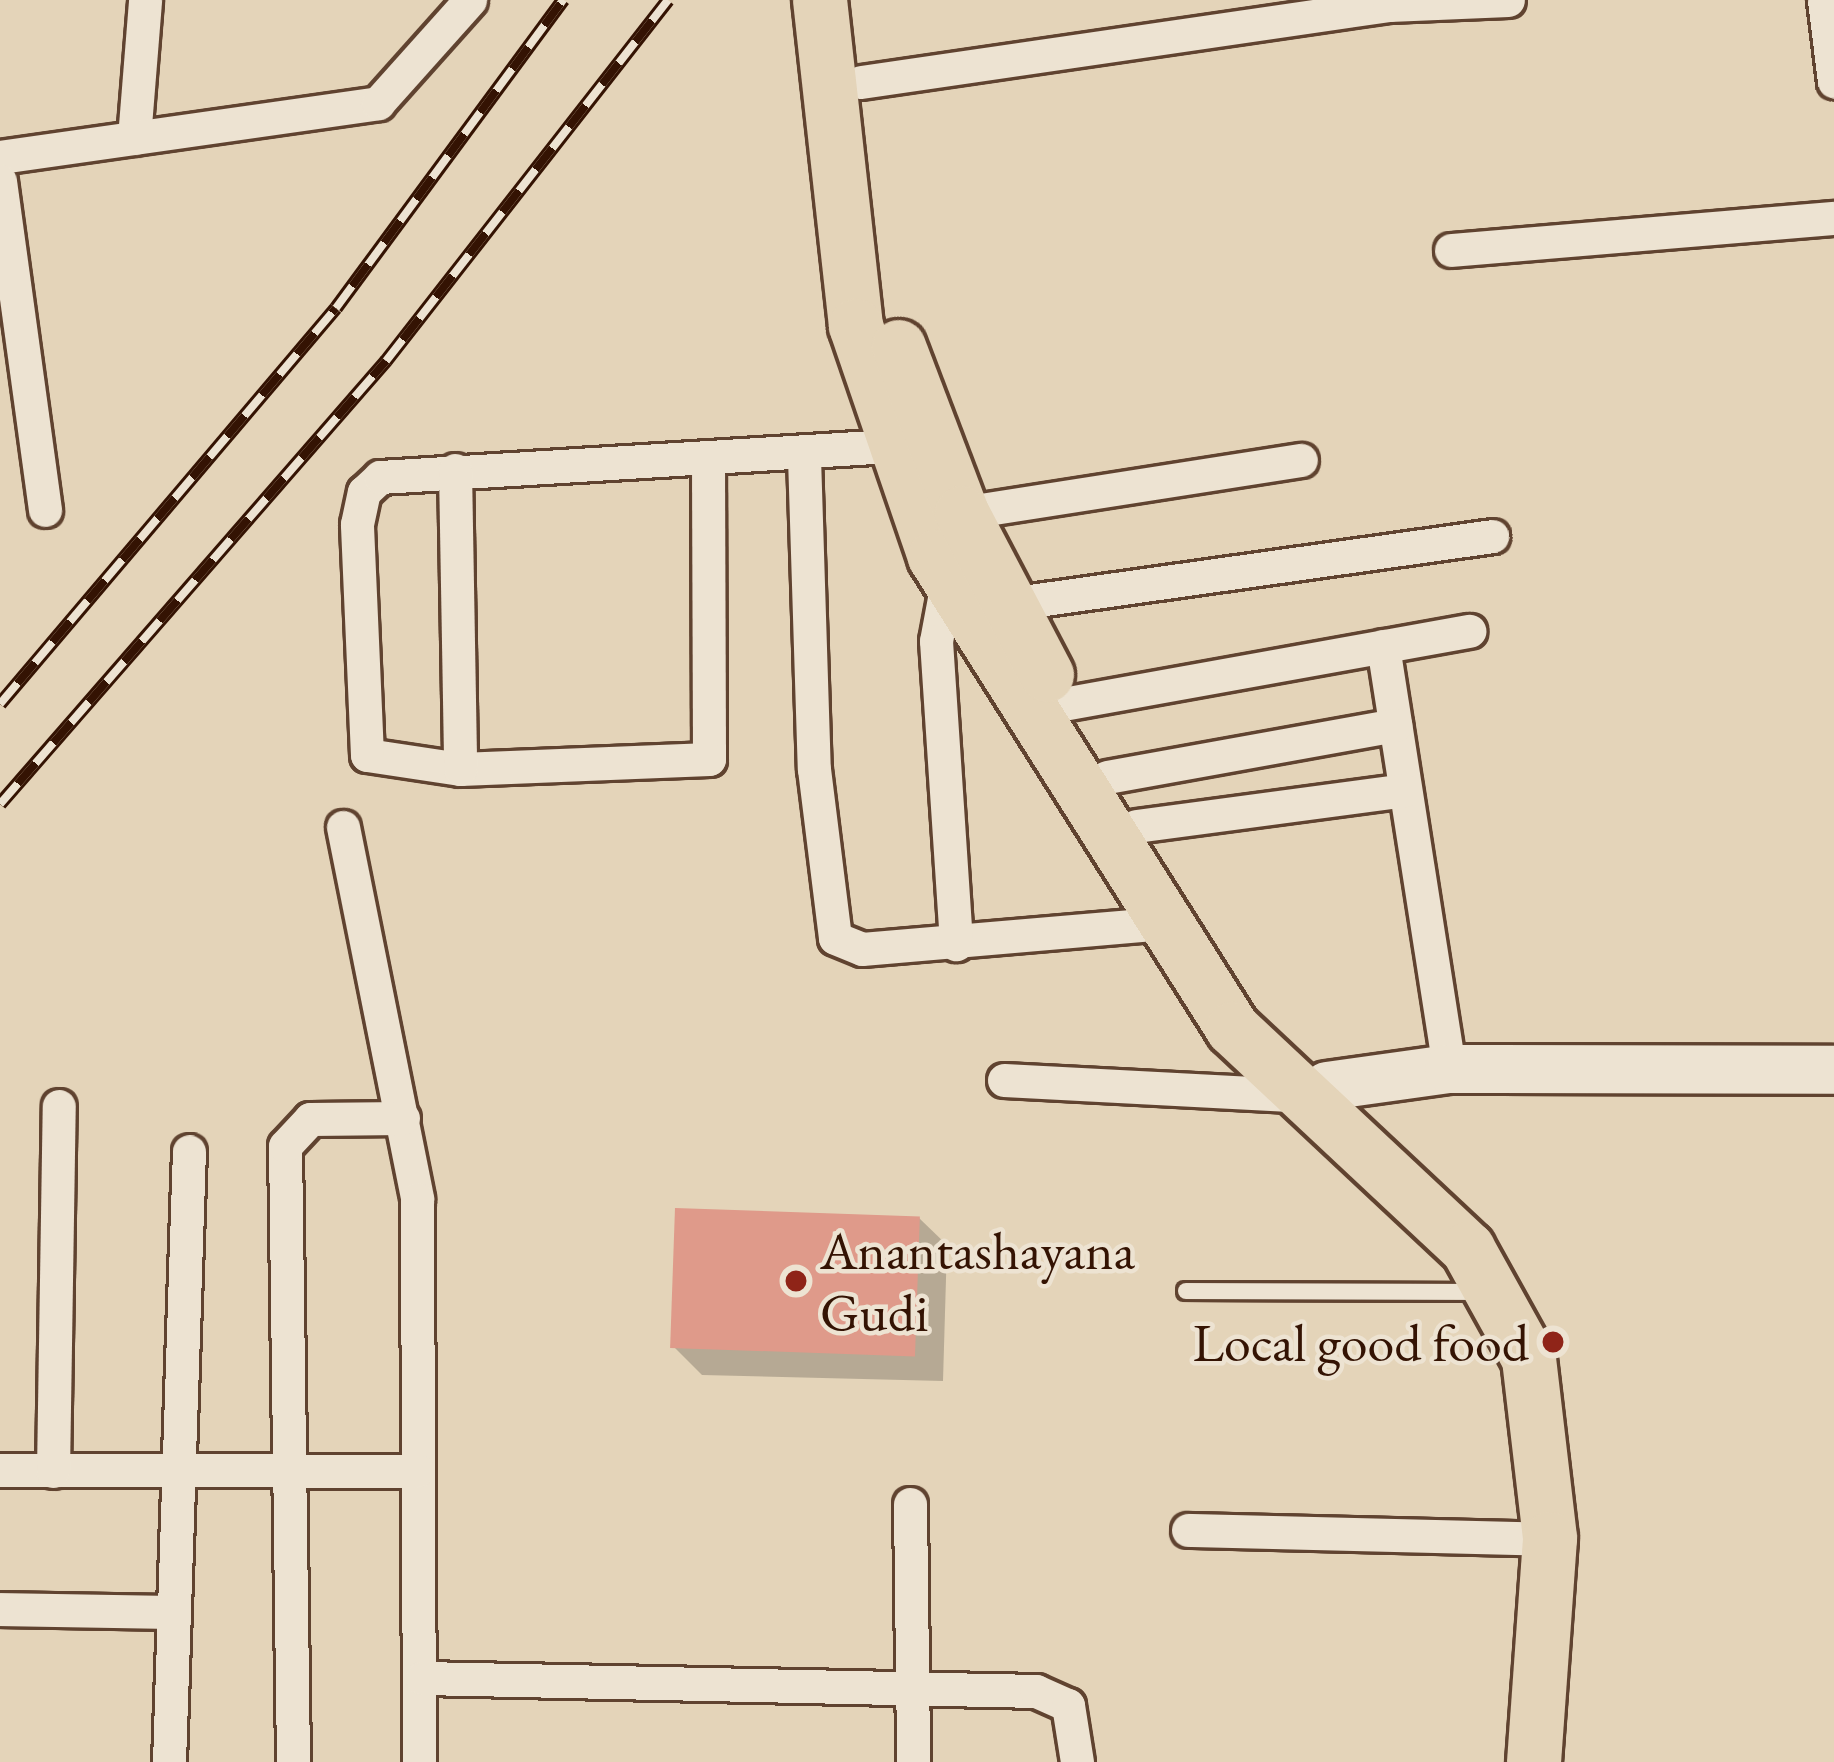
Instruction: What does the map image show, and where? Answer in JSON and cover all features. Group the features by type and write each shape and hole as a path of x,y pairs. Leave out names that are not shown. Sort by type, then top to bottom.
{"main road":[{"path":"820,0 856,326 890,446 948,577 1233,1029 1476,1219 1525,1284 1574,1406 1585,1543 1568,1762"},
{"path":"855,0 861,82 900,354 962,513 1063,704 1136,826 1311,1090 1429,1210 1500,1292 1529,1359 1550,1539 1534,1762"}],"street":[{"path":"134,138 146,0"},
{"path":"0,157 378,103 470,0"},
{"path":"861,82 1389,5 1508,0"},
{"path":"1824,0 1834,81"},
{"path":"0,181 45,510"},
{"path":"1451,250 1834,218"},
{"path":"708,465 709,759 460,769 367,755 358,594 364,492 380,477 455,470 708,465 890,446"},
{"path":"804,457 829,926 846,947 956,944 1167,923"},
{"path":"962,513 1301,460"},
{"path":"455,470 460,769"},
{"path":"1009,604 1492,536"},
{"path":"948,577 936,640 956,944"},
{"path":"1063,704 1468,632"},
{"path":"1383,646 1449,1069"},
{"path":"1107,777 1395,725"},
{"path":"1136,826 1405,790"},
{"path":"343,826 417,1199 419,1762"},
{"path":"1004,1080 1311,1090 1449,1069 1834,1070"},
{"path":"52,1472 59,1106"},
{"path":"293,1762 295,1476 285,1146 310,1118 404,1118"},
{"path":"169,1762 174,1474 189,1151"},
{"path":"0,1470 295,1476 417,1471"},
{"path":"910,1504 913,1762"},
{"path":"1188,1530 1550,1539"},
{"path":"0,1609 170,1612"},
{"path":"422,1678 1052,1695 1067,1706 1077,1762"}],"lane":[{"path":"1186,1291 1500,1292"}],"building":[{"name":"Anantashayana Gudi","path":"675,1208 920,1217 915,1356 670,1348"}],"railway":[{"path":"0,704 336,308 563,0"},
{"path":"0,804 386,361 668,0"}],"place":[{"name":"Anantashayana Gudi","path":"796,1281"},
{"name":"Local good food","path":"1553,1342"}]}
